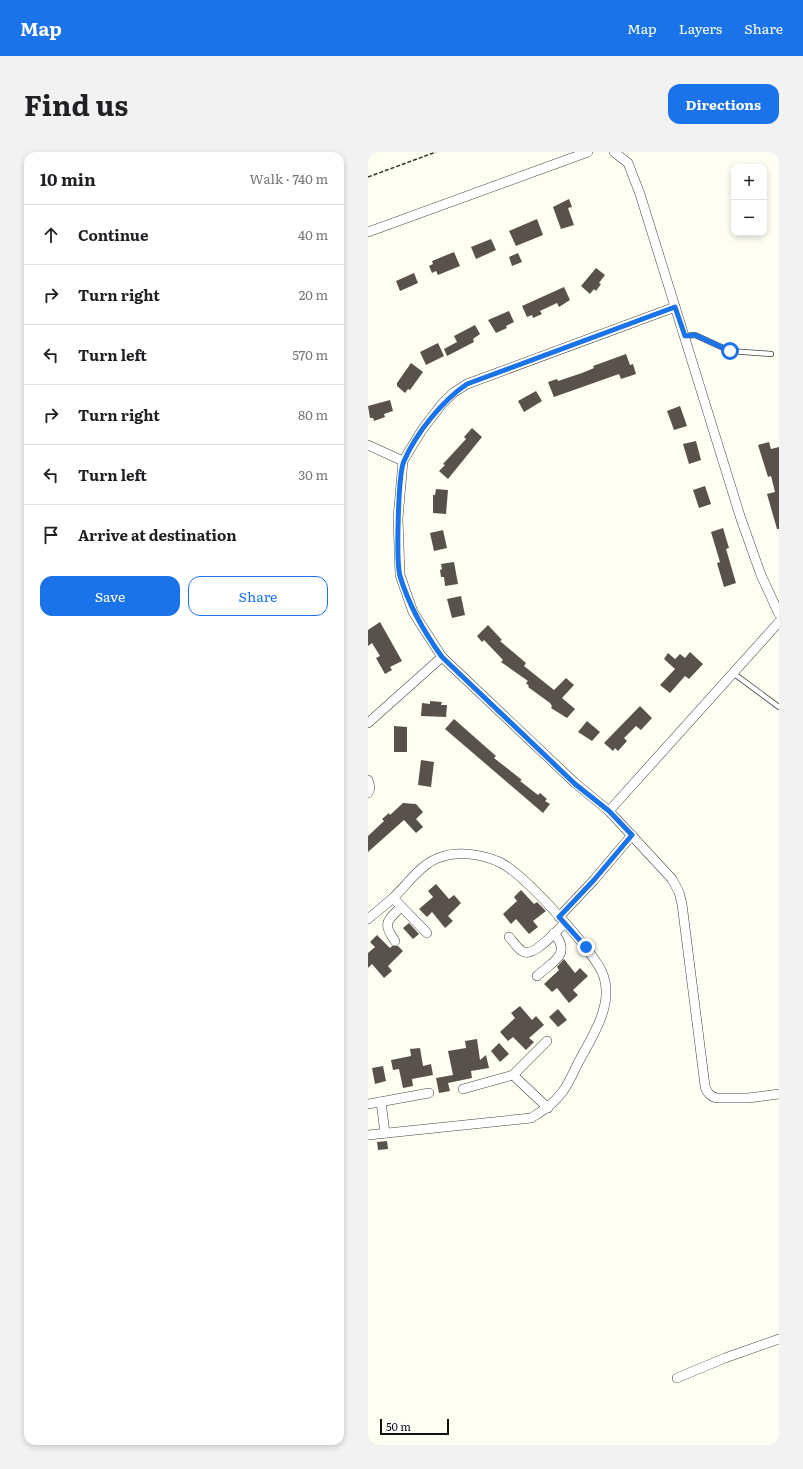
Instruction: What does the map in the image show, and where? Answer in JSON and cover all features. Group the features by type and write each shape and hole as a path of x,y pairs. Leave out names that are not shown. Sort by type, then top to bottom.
{"street":[{"path":"368,232 588,152"},
{"path":"614,152 628,163 640,194 741,519 761,575 779,614"},
{"path":"675,307 467,384 453,393 422,430 403,462 398,518 400,575 413,612 442,657 575,784 609,811 664,868 672,879 681,897 705,1089 713,1098 748,1098 779,1094"},
{"path":"368,445 403,462"},
{"path":"609,811 779,622"},
{"path":"368,723 442,657"},
{"path":"368,780 370,788 368,793"},
{"path":"509,937 522,952 528,953 535,951 554,933 562,920 632,835"},
{"path":"368,919 393,898 428,862 441,857 460,854 477,855 498,861 527,882 586,947 602,972 606,987 601,1020 561,1095 548,1108 531,1118 368,1135"},
{"path":"393,898 427,933"},
{"path":"395,941 387,930 386,926 389,920 402,907"},
{"path":"537,976 561,954 563,949 561,942 554,933"},
{"path":"463,1088 513,1075 547,1041"},
{"path":"513,1075 548,1108"},
{"path":"368,1104 429,1093"},
{"path":"381,1102 385,1133"},
{"path":"677,1378 725,1358 779,1339"}],"lane":[{"path":"685,336 695,335 730,351 771,354"},
{"path":"733,673 779,707"}],"path":[{"path":"368,177 436,152"}],"building":[{"path":"569,199 572,207 568,208 574,225 561,229 553,207"},
{"path":"537,219 543,235 516,246 509,231"},
{"path":"491,239 496,250 476,259 471,247"},
{"path":"454,252 460,266 438,275 436,271 432,273 429,266 433,264 432,261"},
{"path":"518,253 522,262 512,266 509,257"},
{"path":"596,268 605,275 599,283 601,284 596,291 594,289 590,294 581,286"},
{"path":"414,273 418,283 400,291 396,281"},
{"path":"564,287 570,300 559,307 557,303 540,311 542,314 533,318 532,315 527,317 522,306"},
{"path":"509,311 514,322 506,326 507,328 496,333 488,320"},
{"path":"475,325 480,334 473,339 474,342 447,356 444,349 457,342 454,336"},
{"path":"438,343 444,356 426,365 420,352"},
{"path":"626,354 630,365 633,364 636,374 621,379 619,374 554,397 548,382 557,379 558,381 582,373 594,368 593,366"},
{"path":"411,363 423,372 410,390 408,389 405,393 397,386 397,383"},
{"path":"536,391 542,401 524,412 518,401"},
{"path":"390,400 393,411 384,414 385,417 374,421 373,418 370,418 368,406"},
{"path":"680,406 687,426 674,430 667,411"},
{"path":"472,428 482,437 448,479 439,471 445,465 443,464 466,439 464,437"},
{"path":"696,441 701,460 689,464 683,444"},
{"path":"769,442 771,449 779,447 779,529 777,529 767,494 775,492 771,476 768,477 758,445"},
{"path":"705,486 711,504 699,508 693,490"},
{"path":"436,489 448,490 446,514 433,513 433,495 435,495"},
{"path":"723,528 729,548 726,549 736,583 724,587 717,563 720,562 711,532"},
{"path":"443,530 447,548 434,551 430,533"},
{"path":"454,562 458,584 445,586 444,577 441,577 441,564"},
{"path":"461,596 465,615 452,618 447,599"},
{"path":"380,622 402,661 390,667 392,670 385,674 376,658 380,656 372,643 368,646 368,630"},
{"path":"488,625 502,640 500,641 526,663 524,666 554,690 566,678 574,685 562,698 575,709 567,718 551,708 552,706 550,703 528,687 529,686 526,683 528,681 501,662 503,660 484,640 482,642 477,636"},
{"path":"690,652 703,664 689,679 685,676 670,693 660,685 675,669 664,659 668,653 675,659 680,654 685,658"},
{"path":"430,701 442,702 441,705 447,705 446,717 421,716 422,703 430,704"},
{"path":"640,706 652,718 641,730 636,726 624,738 627,741 618,751 615,748 613,751 604,743"},
{"path":"454,719 496,756 494,758 522,780 520,781 538,795 540,793 547,799 545,801 550,804 543,813 445,729"},
{"path":"587,721 600,732 592,741 578,732"},
{"path":"394,726 407,727 407,752 394,752"},
{"path":"421,760 434,762 431,787 418,785"},
{"path":"403,803 416,804 423,812 416,819 423,827 416,833 404,820 368,852 368,836 384,821 382,819 389,813 390,815"},
{"path":"436,884 449,899 454,895 461,903 448,916 453,921 445,928 432,912 427,917 419,909 433,897 428,891"},
{"path":"521,890 534,904 537,902 546,911 533,921 538,927 529,934 516,919 511,924 503,914 517,901 514,897"},
{"path":"409,923 419,934 413,939 403,928"},
{"path":"377,935 390,948 392,946 398,946 403,951 388,966 392,971 384,978 372,964 368,968 368,953 375,947 370,942"},
{"path":"564,959 575,973 580,968 588,976 573,990 578,995 569,1003 557,988 552,992 544,984 559,970 557,967"},
{"path":"520,1006 532,1020 536,1016 544,1025 529,1038 534,1042 526,1050 513,1037 508,1041 500,1032 515,1018 511,1013"},
{"path":"558,1009 567,1020 558,1027 549,1017"},
{"path":"477,1039 480,1060 486,1055 489,1068 471,1071 472,1078 448,1083 450,1091 439,1093 436,1078 453,1075 448,1051 466,1048 465,1041"},
{"path":"499,1043 509,1054 500,1062 491,1051"},
{"path":"420,1048 423,1066 431,1064 433,1075 412,1079 413,1086 403,1088 399,1069 393,1070 391,1060 411,1056 410,1049"},
{"path":"383,1066 386,1081 375,1084 372,1068"},
{"path":"387,1141 388,1149 378,1150 377,1142"}],"route":[{"path":"586,947 559,917 594,880 632,835 609,811 575,784 442,657 430,641 413,612 400,575 398,518 403,462 422,430 442,405 453,393 467,384 675,307 685,336 695,335 730,351"}]}
